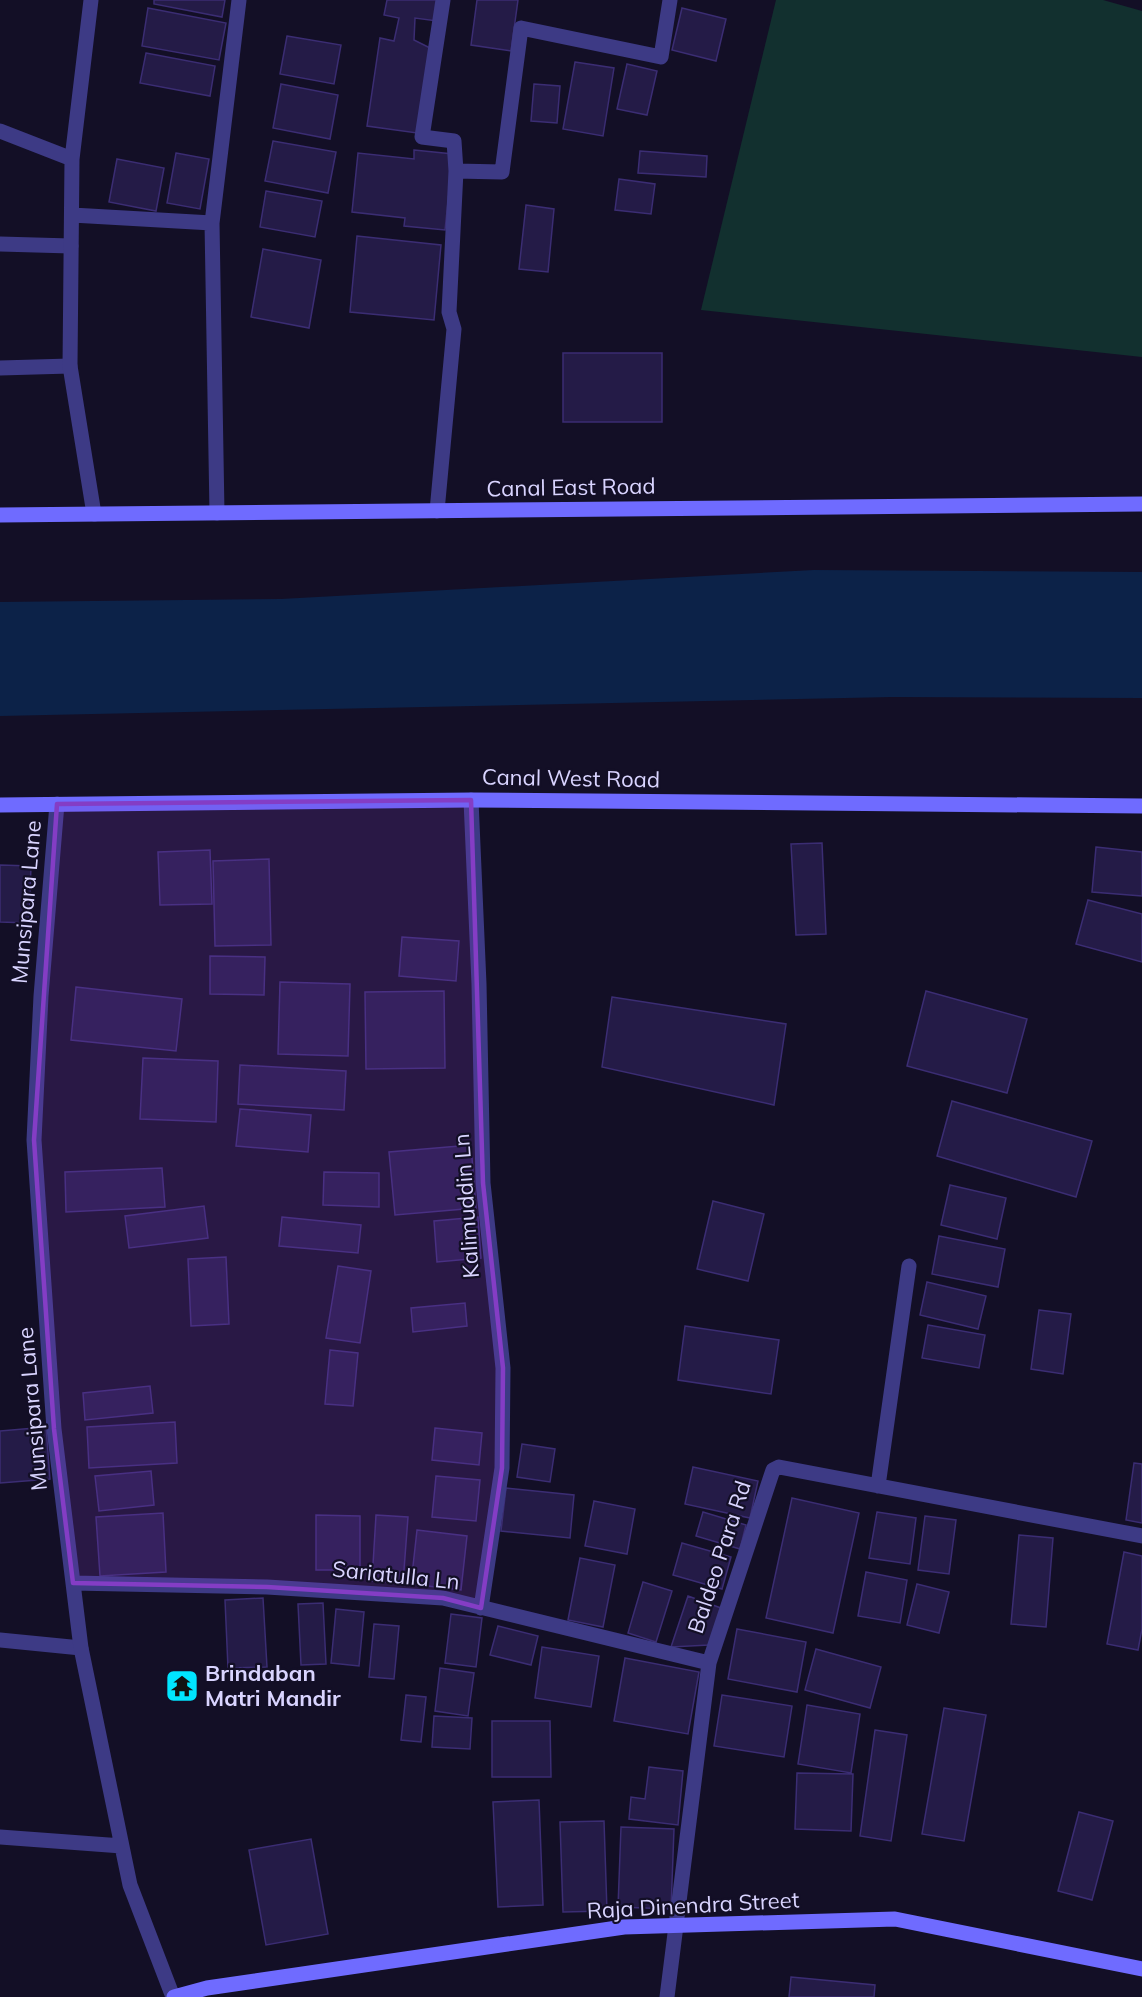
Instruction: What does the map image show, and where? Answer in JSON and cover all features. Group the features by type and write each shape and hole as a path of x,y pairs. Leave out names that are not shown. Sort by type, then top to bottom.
{"main road":[{"name":"Canal East Road","path":"0,515 1142,504"},
{"name":"Canal West Road","path":"0,805 471,800 1142,806"},
{"name":"Raja Dinendra Street","path":"173,1997 219,1986 612,1929 896,1919 1142,1969"}],"street":[{"path":"91,0 72,159 70,366 94,514"},
{"path":"217,513 212,224 239,0"},
{"path":"437,511 454,329 448,312 456,171 454,141 422,137 443,0"},
{"path":"456,171 502,172 521,28 661,57 670,0"},
{"path":"0,131 72,159"},
{"path":"72,215 212,224"},
{"path":"0,244 71,246"},
{"path":"0,368 70,366"},
{"name":"Kalimuddin Ln","path":"471,800 479,984 483,1183 503,1368 502,1468 481,1608"},
{"name":"Munsipara Lane","path":"57,804 41,996 34,1140 54,1429 81,1648 130,1885 173,1997"},
{"path":"878,1486 909,1266"},
{"name":"Baldeo Para Rd","path":"667,1997 709,1663 773,1470 779,1467 1142,1536"},
{"name":"Sariatulla Ln","path":"73,1583 267,1587 443,1598 709,1663"},
{"path":"0,1640 81,1648"},
{"path":"0,1838 122,1846"}],"highlighted area":[{"path":"471,800 483,1183 503,1368 502,1468 481,1608 443,1598 267,1587 73,1583 54,1429 34,1140 57,804"}],"green space":[{"path":"776,0 1103,0 1142,11 1142,357 701,310"}],"water":[{"path":"814,570 1142,572 1142,698 892,697 0,716 0,602 281,599"}],"building":[{"path":"154,0 225,0 222,17 154,4"},
{"path":"387,0 441,0 437,21 415,18 414,40 432,49 417,133 367,126 380,38 394,41 399,18 384,15"},
{"path":"477,0 518,0 511,51 471,45"},
{"path":"148,8 226,23 219,60 142,46"},
{"path":"682,8 726,19 716,61 672,50"},
{"path":"287,36 341,45 334,84 280,74"},
{"path":"146,53 215,66 210,96 140,83"},
{"path":"575,62 614,68 603,136 563,129"},
{"path":"627,64 657,71 647,115 617,109"},
{"path":"281,84 338,95 330,139 273,128"},
{"path":"534,84 560,86 557,123 531,121"},
{"path":"273,141 336,152 328,193 265,181"},
{"path":"414,150 453,154 445,230 404,226 405,218 352,212 358,153 414,159"},
{"path":"640,151 707,156 706,177 638,173"},
{"path":"176,153 209,159 200,209 167,203"},
{"path":"117,159 164,168 156,211 109,202"},
{"path":"619,179 655,184 651,214 615,210"},
{"path":"266,191 322,201 315,237 260,227"},
{"path":"526,205 554,209 548,272 519,269"},
{"path":"357,236 441,245 434,320 350,312"},
{"path":"263,249 321,260 309,328 251,317"},
{"path":"563,353 662,353 662,422 563,422"},
{"path":"822,843 826,934 796,935 791,844"},
{"path":"1096,847 1142,852 1142,896 1092,892"},
{"path":"210,850 212,904 160,905 158,852"},
{"path":"269,859 271,945 215,946 213,861"},
{"path":"0,865 31,866 29,923 0,922"},
{"path":"1088,900 1142,914 1142,962 1076,944"},
{"path":"402,937 459,941 456,981 399,976"},
{"path":"210,956 265,957 264,995 210,994"},
{"path":"280,982 350,984 348,1056 278,1054"},
{"path":"76,987 182,999 176,1051 71,1040"},
{"path":"444,991 445,1068 366,1069 365,992"},
{"path":"926,991 1027,1019 1007,1093 907,1066"},
{"path":"612,997 786,1024 774,1105 602,1067"},
{"path":"143,1058 218,1061 216,1122 140,1119"},
{"path":"240,1065 346,1071 344,1110 238,1104"},
{"path":"952,1101 1092,1141 1076,1197 937,1156"},
{"path":"240,1109 311,1115 308,1152 236,1146"},
{"path":"471,1145 476,1208 395,1215 389,1152"},
{"path":"162,1168 165,1207 66,1212 65,1172"},
{"path":"324,1172 379,1173 379,1207 323,1205"},
{"path":"950,1185 1006,1198 997,1239 941,1225"},
{"path":"713,1201 764,1214 748,1281 697,1269"},
{"path":"204,1206 208,1238 129,1248 125,1216"},
{"path":"282,1217 361,1225 358,1253 279,1246"},
{"path":"478,1217 481,1258 437,1262 434,1221"},
{"path":"939,1236 1005,1249 998,1287 932,1274"},
{"path":"226,1257 229,1324 191,1326 188,1259"},
{"path":"338,1266 371,1271 360,1343 326,1338"},
{"path":"927,1282 986,1296 978,1329 920,1315"},
{"path":"465,1303 467,1326 413,1332 411,1308"},
{"path":"1039,1310 1071,1314 1063,1374 1031,1369"},
{"path":"928,1325 985,1335 979,1368 922,1358"},
{"path":"685,1326 779,1340 771,1394 678,1380"},
{"path":"330,1350 358,1353 353,1406 325,1404"},
{"path":"150,1386 153,1413 85,1420 83,1393"},
{"path":"175,1422 177,1463 89,1468 87,1427"},
{"path":"46,1427 50,1479 0,1483 0,1431"},
{"path":"435,1428 482,1433 479,1465 432,1460"},
{"path":"522,1444 555,1449 550,1482 517,1477"},
{"path":"1134,1463 1142,1464 1142,1523 1126,1520"},
{"path":"693,1467 758,1481 750,1518 685,1504"},
{"path":"151,1471 154,1505 99,1511 95,1476"},
{"path":"436,1476 480,1480 476,1521 432,1517"},
{"path":"506,1488 574,1495 570,1538 501,1531"},
{"path":"792,1498 859,1513 833,1633 766,1618"},
{"path":"594,1501 635,1509 627,1554 585,1546"},
{"path":"703,1512 746,1525 740,1549 696,1536"},
{"path":"877,1512 916,1518 910,1564 869,1558"},
{"path":"163,1513 166,1572 100,1576 96,1517"},
{"path":"316,1515 360,1516 360,1570 316,1570"},
{"path":"376,1515 408,1517 403,1583 372,1581"},
{"path":"925,1516 956,1520 949,1574 918,1570"},
{"path":"417,1530 467,1536 461,1590 411,1584"},
{"path":"1019,1535 1053,1538 1046,1627 1011,1624"},
{"path":"682,1543 731,1557 722,1589 673,1575"},
{"path":"1124,1552 1142,1556 1142,1629 1138,1650 1107,1644"},
{"path":"580,1558 615,1565 603,1627 568,1620"},
{"path":"866,1572 907,1580 900,1623 858,1616"},
{"path":"643,1582 672,1591 656,1642 628,1633"},
{"path":"917,1584 949,1592 939,1633 907,1625"},
{"path":"688,1596 721,1608 709,1645 671,1647"},
{"path":"263,1598 267,1667 228,1668 225,1600"},
{"path":"323,1603 326,1664 301,1665 298,1604"},
{"path":"336,1609 364,1612 359,1666 331,1663"},
{"path":"451,1614 482,1618 476,1667 445,1663"},
{"path":"374,1624 399,1626 394,1679 369,1677"},
{"path":"498,1626 538,1636 531,1665 490,1655"},
{"path":"737,1629 806,1642 797,1692 728,1679"},
{"path":"542,1647 599,1656 591,1707 535,1698"},
{"path":"816,1649 881,1667 870,1708 805,1690"},
{"path":"625,1658 699,1672 688,1734 614,1721"},
{"path":"440,1668 474,1673 468,1716 435,1711"},
{"path":"406,1695 426,1697 421,1742 401,1740"},
{"path":"722,1695 792,1706 784,1757 714,1746"},
{"path":"807,1705 860,1714 851,1773 798,1764"},
{"path":"944,1708 986,1715 964,1841 922,1834"},
{"path":"434,1716 472,1718 470,1749 432,1747"},
{"path":"492,1721 550,1721 551,1777 492,1777"},
{"path":"875,1730 907,1735 891,1841 860,1836"},
{"path":"649,1767 683,1771 678,1825 629,1819 631,1797 645,1799"},
{"path":"797,1773 853,1774 851,1831 795,1829"},
{"path":"539,1800 543,1905 498,1907 493,1802"},
{"path":"1079,1812 1113,1821 1092,1900 1058,1891"},
{"path":"604,1821 607,1911 563,1912 560,1822"},
{"path":"621,1827 674,1829 671,1909 618,1907"},
{"path":"311,1839 328,1934 266,1945 249,1850"},
{"path":"791,1977 875,1985 874,1997 789,1997"}],"place":[{"name":"Brindaban Matri Mandir","path":"182,1686"}]}
